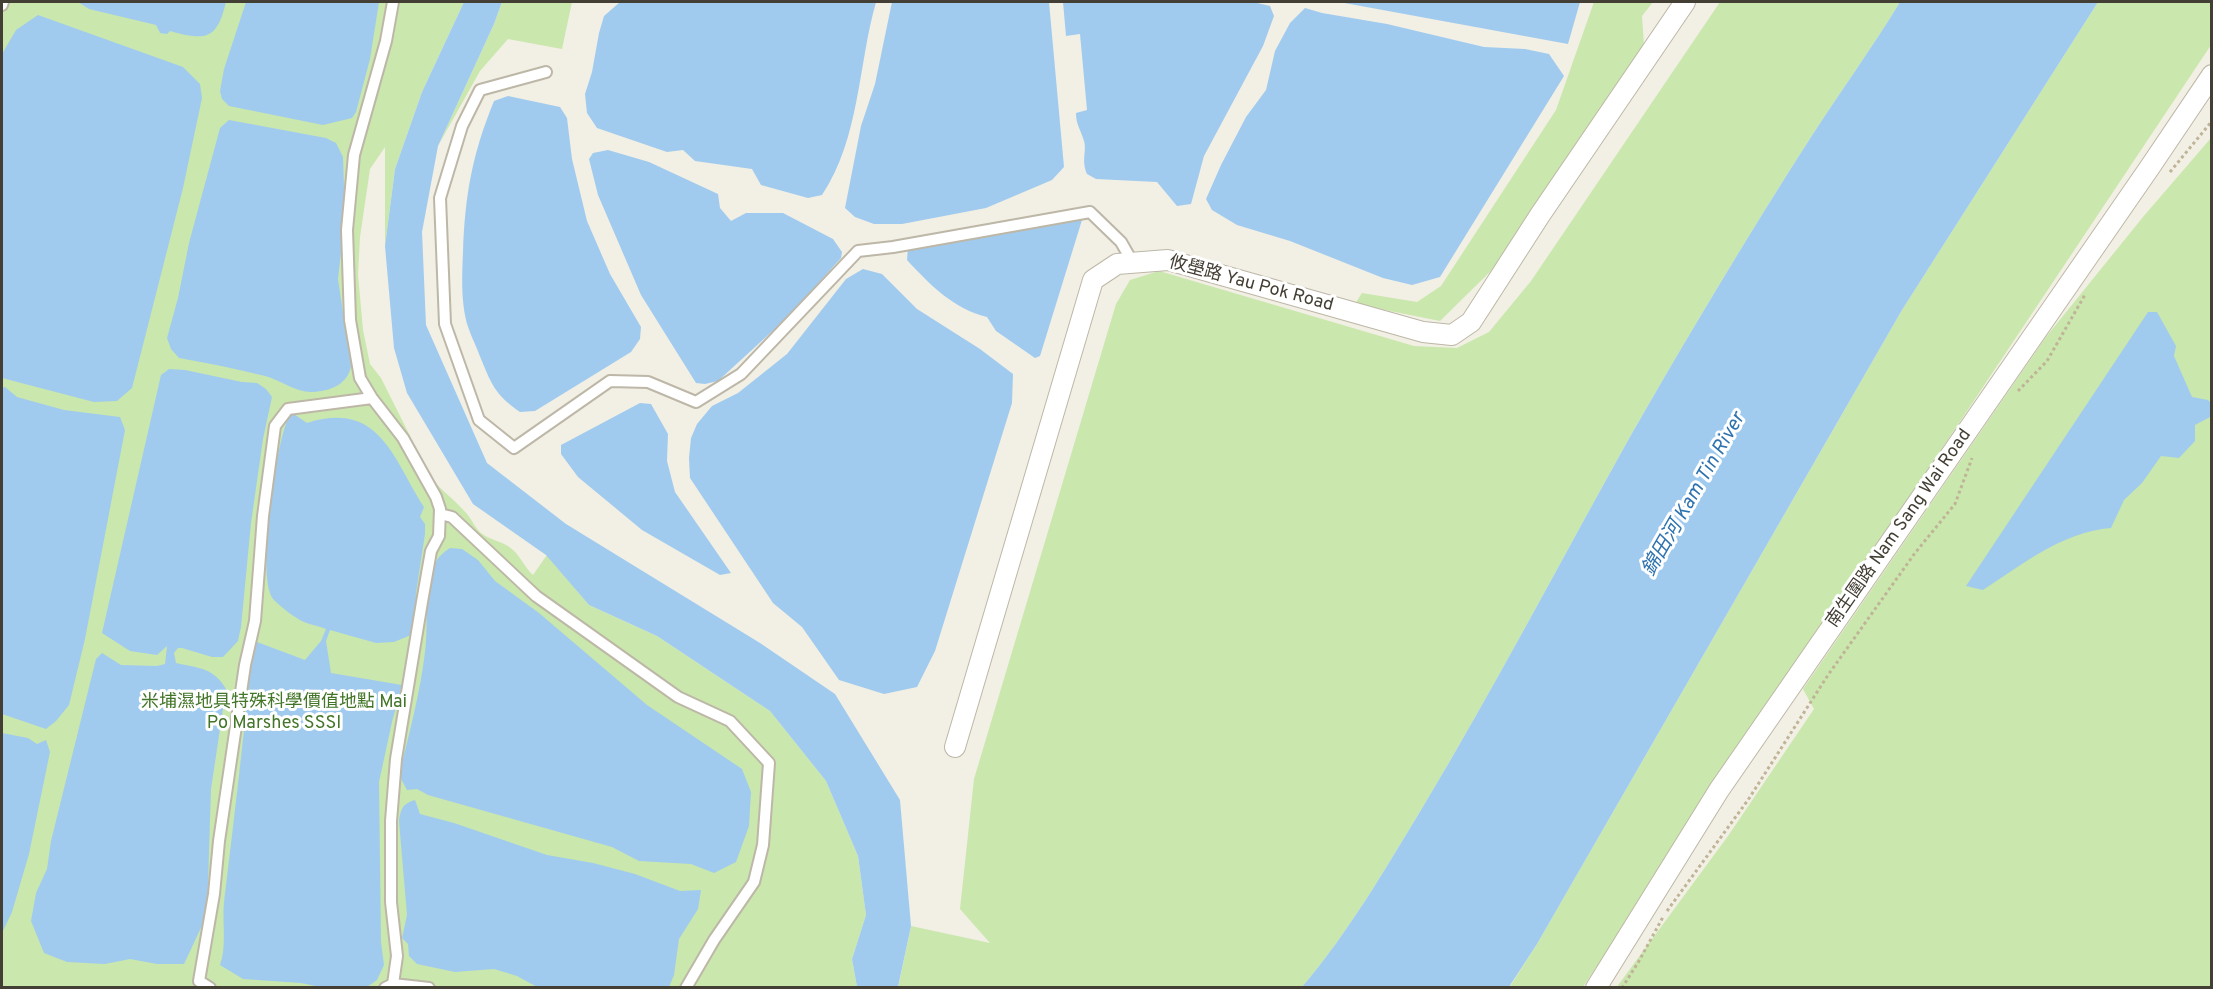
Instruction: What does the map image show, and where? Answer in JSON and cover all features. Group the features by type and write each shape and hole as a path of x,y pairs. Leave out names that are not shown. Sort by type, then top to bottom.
{"street":[{"name":"攸壆路 Yau Pok Road","path":"956,747 1093,280 1118,264 1168,260 1423,332 1452,335 1471,322 1540,215 1685,2"},
{"name":"南生圍路 Nam Sang Wai Road","path":"1596,987 1719,790 2211,75"}],"lane":[{"path":"393,2 386,41 354,155 347,230 350,320 360,378 372,398 403,438 436,497 440,514 439,536 431,551 396,759 391,821 391,902 397,956 389,986 429,987"},
{"path":"546,72 480,90 462,126 440,198 446,324 479,420 514,448 610,381 648,382 696,402 741,374 858,251 893,247 1090,212 1121,242 1133,263"},
{"path":"210,987 199,981 213,904 219,841 242,687 255,621 263,516 275,426 288,409 372,398"},
{"path":"440,514 452,517 536,596 678,697 729,721 770,763 763,845 754,882 714,940 687,987"}],"path":[{"path":"1622,987 1665,913 1748,800 1828,675 1915,553 1955,504 1969,464"}],"green space":[{"name":"米埔濕地具特殊科學價值地點 Mai Po Marshes SSSI","path":"2,2 464,2 422,92 395,169 385,246 385,147 370,169 360,237 358,275 363,330 370,364 381,378 431,478 463,509 481,533 509,547 533,575 547,555 589,605 657,636 770,711 826,781 858,856 866,915 852,959 857,987 2,988"},
{"path":"502,2 572,2 562,49 508,39 480,71 438,146 494,24"},
{"path":"1594,2 1653,2 1642,16 1644,46 1499,263 1440,321 1355,304 1362,293 1417,302 1441,286 1556,110"},
{"path":"1720,2 1900,2 1822,120 1697,322 1631,435 1475,717 1393,856 1350,923 1302,987 898,988 911,926 990,943 960,909 974,779 1116,304 1130,280 1159,271 1414,346 1457,348 1489,332 1531,281"},
{"path":"2098,2 2211,2 2211,45 1583,987 1509,988 1537,944 1902,310"},
{"path":"2211,138 2211,987 1616,988 1728,836 1814,709 1803,689 2046,337 2143,217"}],"water":[{"path":"78,2 226,2 219,24 214,31 201,36 193,36 170,31 167,34 160,33 156,25 89,9"},
{"path":"246,2 379,2 370,59 356,112 352,118 323,125 229,106 222,99 220,91 224,69"},
{"path":"464,2 502,2 438,146 422,232 426,325 487,463 566,524 760,643 835,694 900,800 911,926 898,987 857,987 852,959 866,915 858,856 826,781 770,711 657,636 589,605 546,555 473,504 407,393 394,348 385,246 395,169 422,92"},
{"path":"620,2 876,2 851,125 844,150 822,195 808,198 761,185 752,169 695,161 683,150 667,152 597,128 587,113 585,94 604,16"},
{"path":"892,2 1049,2 1064,167 1052,180 986,208 902,224 874,224 855,217 845,208 861,126 875,84"},
{"path":"1063,2 1253,2 1270,6 1274,16 1263,46 1204,156 1191,204 1177,206 1157,182 1096,179 1087,174 1084,164 1085,145 1076,113 1087,110 1080,34 1066,36"},
{"path":"1339,2 1580,2 1568,44"},
{"name":"錦田河 Kam Tin River","path":"1900,2 2098,2 1902,310 1537,944 1509,987 1302,987 1350,923 1393,856 1475,717 1631,435 1697,322 1822,120"},
{"path":"1305,8 1387,24 1484,47 1525,49 1549,54 1564,76 1440,277 1412,285 1383,278 1290,241 1237,225 1212,210 1206,199 1246,117 1266,90 1275,51 1290,23"},
{"path":"38,15 183,67 200,84 202,98 183,188 132,388 117,401 94,402 2,378 2,54 16,30"},
{"path":"508,96 560,107 567,118 572,159 587,221 610,274 641,327 640,339 631,352 535,411 520,412 504,399 494,387 487,373 467,324 462,286 466,212 475,157 494,101"},
{"path":"229,120 326,138 336,143 343,157 345,216 338,279 351,366 346,378 332,388 307,392 265,376 179,358 171,349 167,338 189,243 220,128"},
{"path":"608,150 649,162 718,194 720,208 731,221 746,213 783,213 833,239 842,252 841,258 790,315 718,381 705,384 696,383 641,295 598,195 589,159 593,153"},
{"path":"1080,215 1082,220 1040,356 1035,358 996,331 987,317 964,308 943,295 907,260 908,247 1028,217 1035,219"},
{"path":"863,269 882,274 917,309 980,349 1013,374 1012,403 935,651 917,687 884,694 839,680 802,627 773,603 690,478 689,458 691,438 697,424 712,406 738,393 787,354 846,279"},
{"path":"2148,312 2157,312 2176,346 2174,356 2192,397 2208,400 2211,403 2210,417 2195,425 2195,441 2179,458 2161,456 2142,483 2124,500 2111,528 2076,536 2060,543 2028,560 1983,590 1966,586"},
{"path":"169,369 257,383 272,397 263,439 251,523 238,641 223,657 212,657 182,648 178,648 174,653 176,663 211,673 226,689 211,789 207,915 184,964 157,964 130,959 105,964 67,962 44,953 31,921 36,893 47,869 51,841 96,659 102,653 121,665 157,666 165,664 167,646 157,655 130,651 102,633 161,375"},
{"path":"5,387 17,397 64,410 120,417 125,430 85,639 69,705 46,729 2,714 2,388"},
{"path":"640,403 651,404 668,434 667,461 675,492 731,573 720,575 642,530 578,477 561,454 561,445"},
{"path":"291,412 307,423 332,418 352,420 368,427 393,453 424,507 420,517 425,524 425,534 416,593 414,629 411,635 394,642 376,643 330,630 326,641 331,673 402,685 379,782 381,942 384,965 377,980 367,987 325,988 301,983 243,979 220,965 224,942 224,902 252,653 257,642 305,660 321,641 326,629 296,618 274,600 269,587 267,538 270,508 279,449"},
{"path":"450,548 462,549 478,560 495,581 539,613 647,705 742,769 751,792 749,826 736,862 714,873 691,864 639,861 612,847 428,795 417,789 407,790 399,775 423,668 428,589 436,562"},
{"path":"2,733 28,738 37,744 46,740 50,752 29,854 12,912 2,933"},
{"path":"415,800 420,814 454,823 547,855 593,863 635,874 680,891 701,890 698,909 679,939 674,975 669,987 537,987 517,976 494,969 455,972 417,964 409,956 408,944 402,938 407,915 399,821 403,808 407,803"}]}
